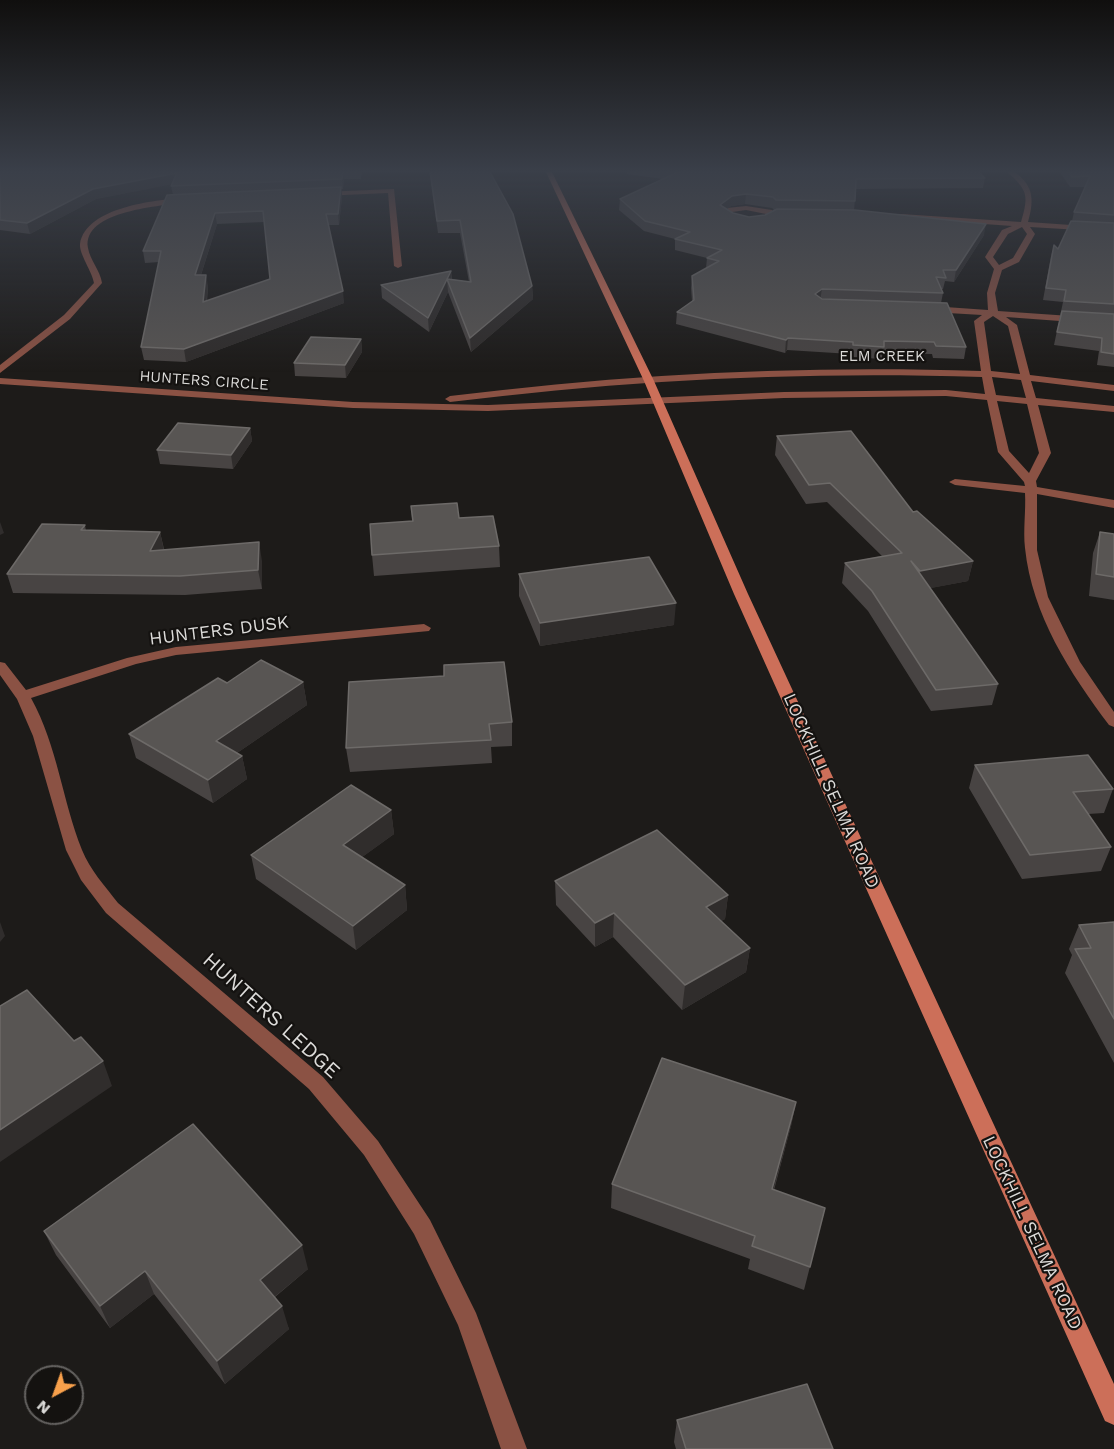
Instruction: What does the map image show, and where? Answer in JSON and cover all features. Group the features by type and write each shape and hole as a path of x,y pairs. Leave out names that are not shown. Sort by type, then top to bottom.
{"main road":[{"name":"LOCKHILL SELMA ROAD","path":"580,238 649,381 741,594 1114,1412"}],"street":[{"path":"0,370 67,316 98,284 95,269 86,255 84,243 88,238"},
{"path":"395,238 398,266"},
{"path":"998,269 989,257 1001,238"},
{"path":"1029,238 1016,260 998,269 991,292 993,312 1012,325 1024,378 1034,400 1046,453 1031,485 1030,548 1036,578 1050,617 1069,658 1114,722"},
{"path":"917,308 1114,322"},
{"path":"993,312 979,321 990,397 1004,452 1031,485"},
{"name":"ELM CREEK","path":"649,381 819,372 986,374 1114,388"},
{"name":"HUNTERS CIRCLE","path":"0,381 291,403 488,408 657,401"},
{"name":"HUNTERS CIRCLE","path":"405,405 476,396 649,381"},
{"path":"657,401 831,393 946,393 1114,409"},
{"path":"955,482 1031,485 1114,504"},
{"name":"HUNTERS DUSK","path":"24,695 132,661 176,651 424,628"},
{"name":"HUNTERS LEDGE","path":"0,666 24,695 40,731 75,854 91,882 112,908 316,1083 371,1148 422,1227 468,1321 514,1449"}],"building":[{"path":"149,238 207,238 195,275 206,275 203,302 270,279 266,238 331,238 343,291 184,349 141,347 161,251 143,251"},
{"path":"463,238 519,238 532,286 470,338 447,279 471,282"},
{"path":"977,238 956,270 943,270 946,278 936,277 943,293 822,289 815,294 822,299 947,303 966,347 936,346 934,342 884,341 884,347 853,345 853,342 788,338 786,340 677,312 694,300 692,276 719,261 707,258 722,250 675,239"},
{"path":"1063,238 1114,238 1114,304 1064,301 1066,290 1046,288 1054,245 1058,249"},
{"path":"451,271 428,318 381,285"},
{"path":"1062,311 1114,314 1114,354 1101,352 1102,338 1057,332"},
{"path":"311,337 361,339 345,365 294,363"},
{"path":"178,423 250,428 231,455 157,450"},
{"path":"851,431 913,512 917,511 973,561 920,571 911,561 998,684 936,690 872,591 845,563 902,553 830,483 809,485 777,436"},
{"path":"457,503 459,518 493,516 499,546 372,555 370,524 413,521 411,506"},
{"path":"42,524 85,525 81,530 160,532 150,551 259,542 258,570 180,576 7,574"},
{"path":"1100,532 1114,534 1114,577 1096,574"},
{"path":"649,557 676,603 540,623 519,574"},
{"path":"261,660 303,682 216,741 242,756 208,780 129,734 218,678 227,683"},
{"path":"504,662 512,722 489,724 491,740 346,748 349,682 444,676 444,665"},
{"path":"1088,755 1113,789 1073,792 1111,847 1030,855 975,765"},
{"path":"351,785 391,810 343,845 405,885 353,926 251,855"},
{"path":"657,830 728,895 706,907 750,948 685,985 614,913 595,923 555,881"},
{"path":"1114,922 1114,1019 1075,949 1091,948 1079,925"},
{"path":"27,990 74,1041 81,1037 103,1061 0,1130 0,1006"},
{"path":"662,1058 796,1102 772,1189 825,1208 810,1267 752,1246 755,1236 612,1184"},
{"path":"193,1124 302,1245 260,1280 282,1306 217,1361 145,1271 100,1306 44,1231"},
{"path":"807,1384 833,1449 686,1449 677,1420"}]}
